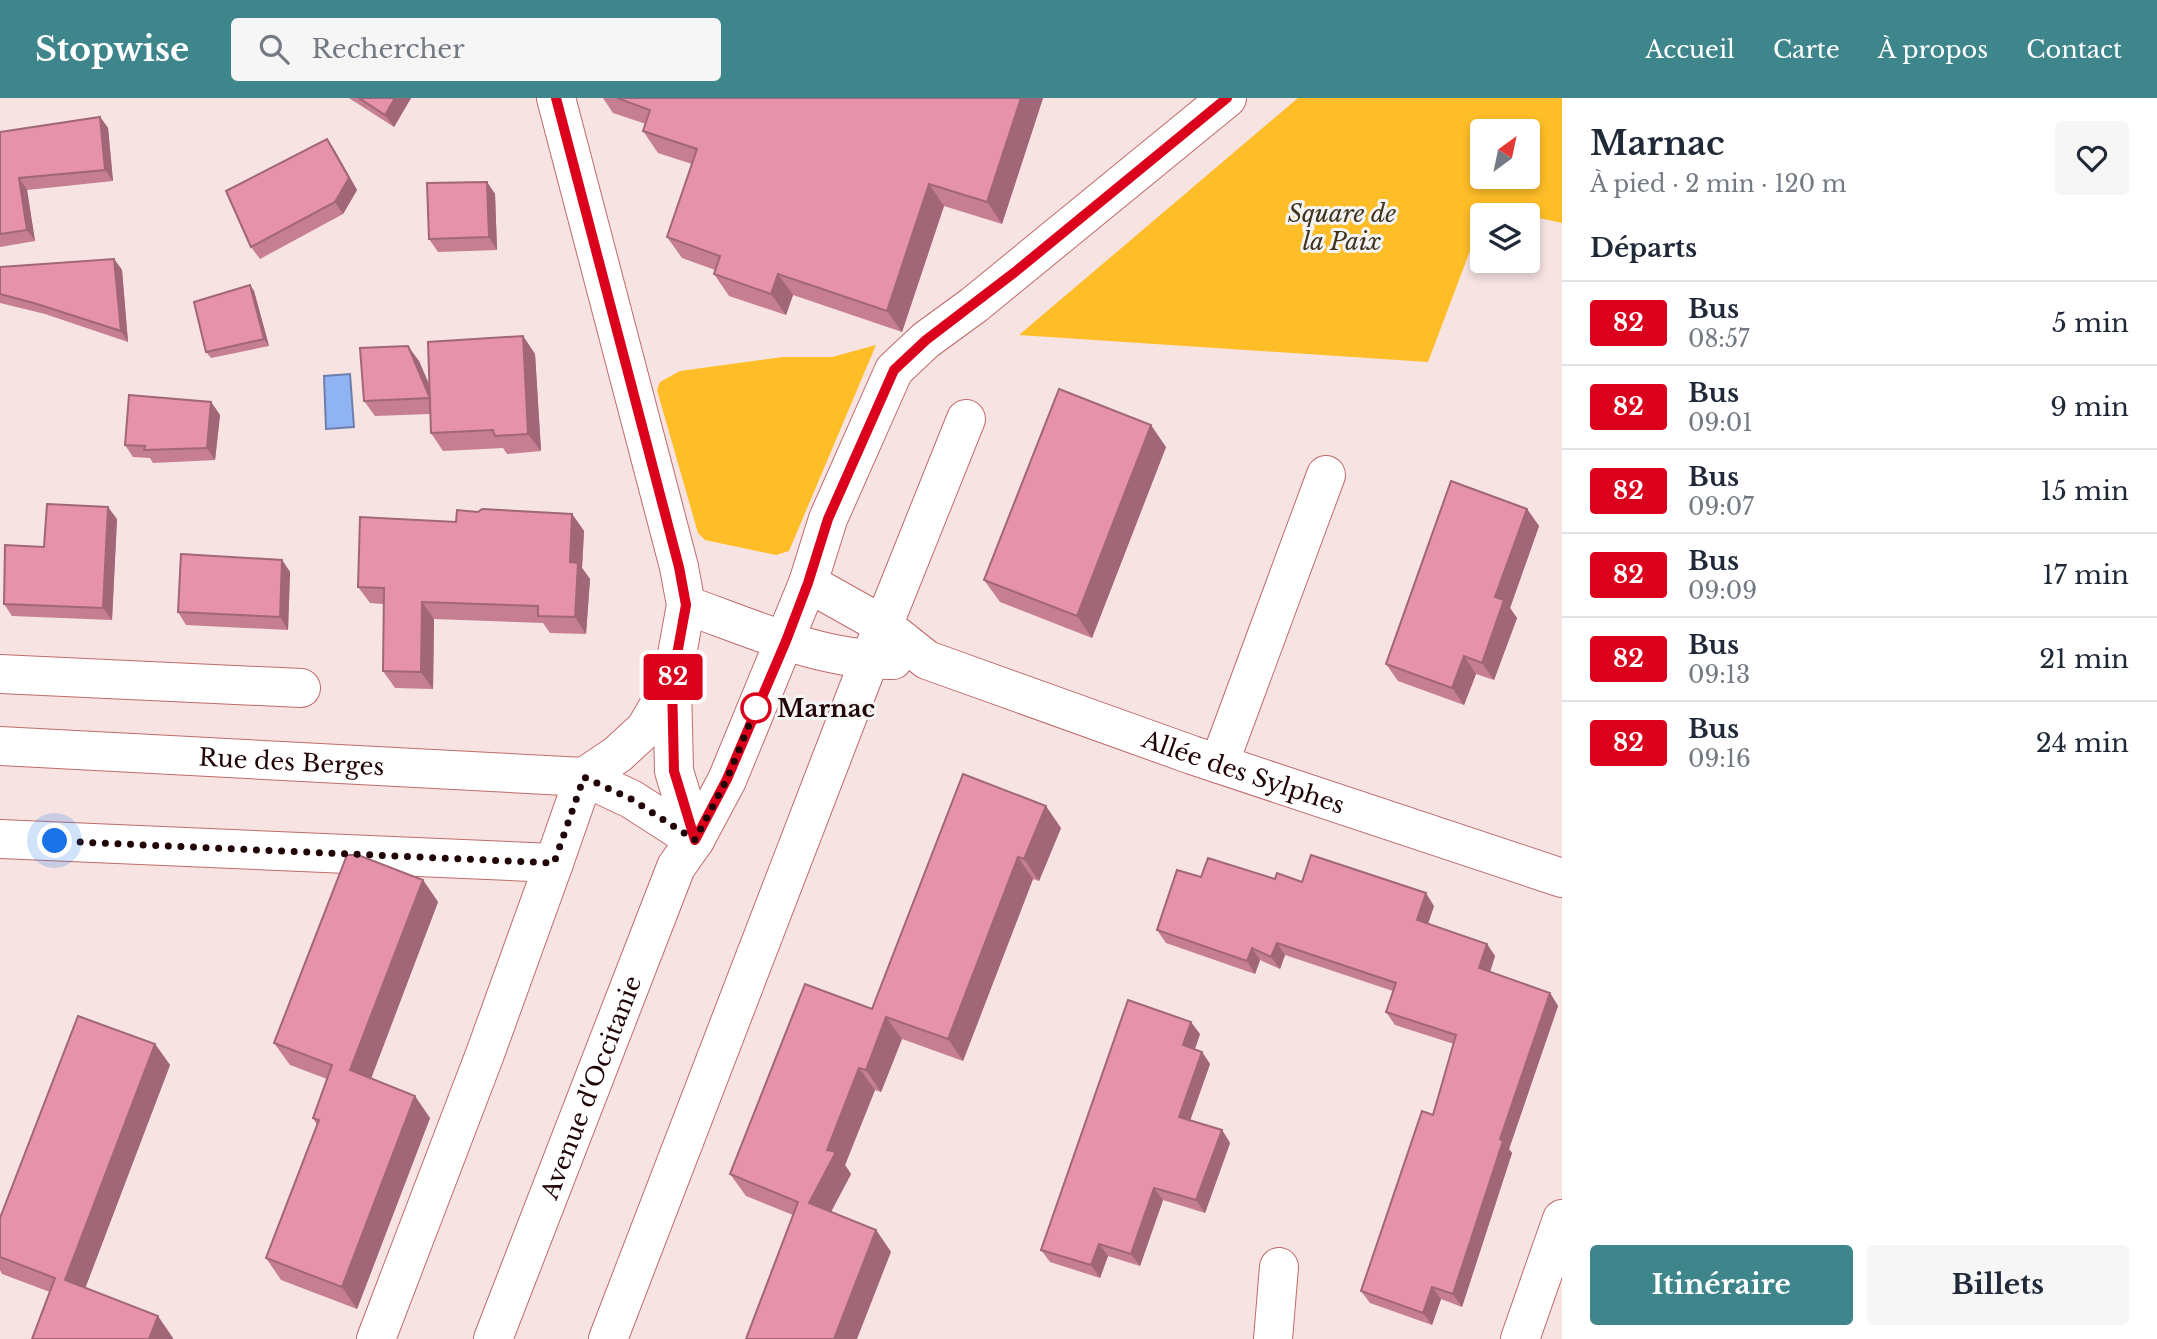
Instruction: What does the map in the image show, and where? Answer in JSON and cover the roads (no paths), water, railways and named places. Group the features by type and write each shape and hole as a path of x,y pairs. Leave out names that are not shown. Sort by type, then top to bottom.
{"street":[{"path":"556,98 679,567 686,605 672,682 674,771 695,840"},
{"name":"Avenue d'Occitanie","path":"493,1339 676,867 695,840 727,779 786,641 828,519 894,370 926,340 985,296 1227,98"},
{"path":"608,1339 883,625 966,419"},
{"path":"1219,764 1326,475"},
{"name":"Allée des Sylphes","path":"808,583 883,625 927,660 1219,764 1562,878"},
{"path":"686,605 786,641"},
{"name":"Allée des Sylphes","path":"786,641 869,661 927,660"},
{"path":"0,674 301,688"},
{"path":"376,1339 485,1054 584,777 618,754 645,729 672,682"},
{"name":"Rue des Berges","path":"0,746 584,777"},
{"path":"584,777 631,799 695,840"},
{"path":"0,839 554,863"},
{"path":"1520,1339 1562,1219"},
{"path":"1273,1339 1279,1266"}],"water":[{"path":"350,374 354,427 326,429 324,376"}],"place":[{"name":"Marnac","path":"756,708"}],"park label":[{"name":"Square de la Paix","path":"1342,227"}]}
